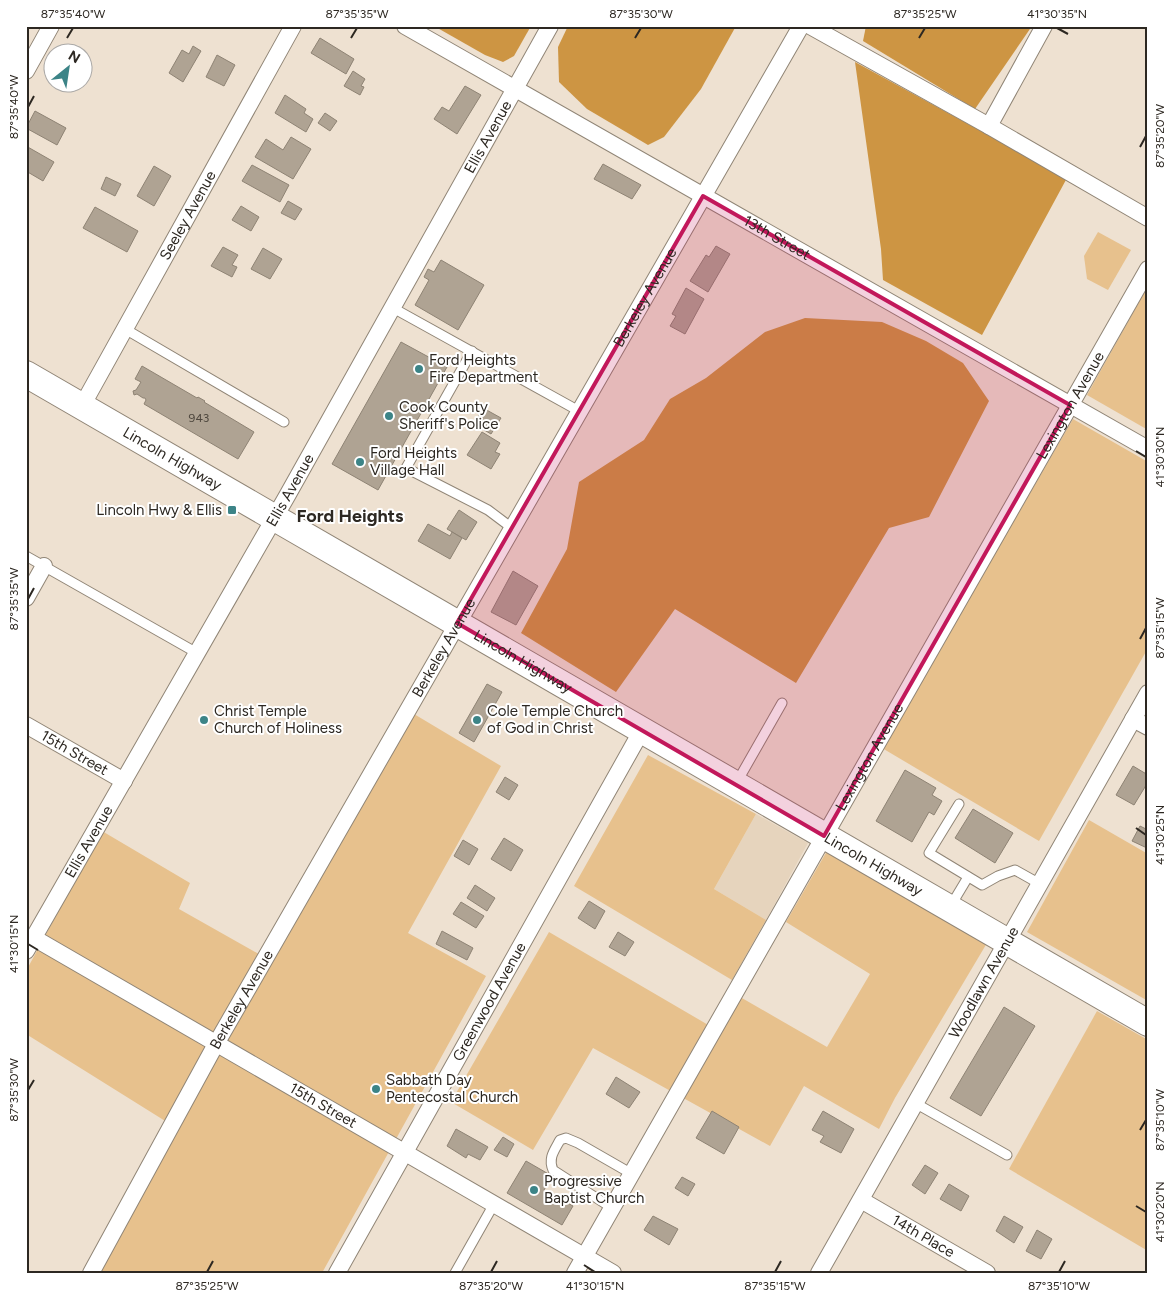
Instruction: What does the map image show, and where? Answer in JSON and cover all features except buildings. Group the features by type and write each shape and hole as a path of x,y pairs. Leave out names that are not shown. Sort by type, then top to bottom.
{"main road":[{"name":"Lincoln Highway","path":"26,374 1148,1024"}],"street":[{"path":"26,71 51,26"},
{"name":"Seeley Avenue","path":"82,406 293,26"},
{"name":"13th Street","path":"405,26 1148,449"},
{"name":"Ellis Avenue","path":"30,944 393,308 550,26"},
{"name":"Berkeley Avenue","path":"91,1273 216,1044 801,26"},
{"path":"810,26 1148,218"},
{"path":"989,126 1044,26"},
{"name":"Lexington Avenue","path":"576,1273 1148,269"},
{"path":"26,598 44,566"},
{"name":"Woodlawn Avenue","path":"819,1273 1148,693"},
{"path":"1133,719 1148,727"},
{"name":"15th Street","path":"26,726 124,781"},
{"name":"Greenwood Avenue","path":"337,1273 642,730"},
{"name":"15th Street","path":"30,944 216,1044 613,1273"},
{"name":"14th Place","path":"861,1200 987,1273"}],"lane":[{"path":"393,308 579,411"},
{"path":"125,329 284,422"},
{"path":"472,351 406,468 488,510 512,528"},
{"path":"26,556 196,654"},
{"path":"735,784 782,703"},
{"path":"959,804 929,854 982,885 998,876 1015,870 1040,884"},
{"path":"949,908 968,876"},
{"path":"915,1104 1007,1155"},
{"path":"612,1208 553,1170 550,1164 550,1157 560,1140 566,1138 632,1174"},
{"path":"455,1273 494,1204"}],"highlighted area":[{"path":"703,196 1070,405 824,836 457,623"}],"shaded area":[{"path":"434,26 531,26 514,56 503,62 485,55"},
{"path":"568,26 736,26 701,89 664,137 648,145 587,109 559,82 558,47"},
{"path":"866,26 1032,26 975,109 863,41"},
{"path":"855,62 1067,178 982,335 883,280 881,249"},
{"path":"1098,232 1131,250 1108,290 1087,279 1084,256"},
{"path":"1148,286 1148,430 1087,395"},
{"path":"805,318 882,322 926,341 963,363 989,401 929,517 889,528 796,683 675,609 616,692 521,633 567,549 579,482 644,440 670,399 706,378 765,332"},
{"path":"1073,419 1148,462 1148,648 1039,841 882,748"},
{"path":"414,714 501,766 408,933 486,976 322,1273 99,1273 178,1129 26,1034 26,971 102,831 190,883 179,909 273,962"},
{"path":"648,755 756,814 714,889 766,920 732,980 574,886"},
{"path":"756,814 808,843 766,920 714,889"},
{"path":"1089,820 1148,854 1148,1001 1027,932"},
{"path":"827,851 987,943 895,1098 879,1129 804,1086 770,1146 593,1048 533,1150 451,1102 549,932 710,1026 728,990 827,1047 870,974 786,922"},
{"path":"1097,1011 1148,1040 1148,1251 1009,1169"}],"place":[{"name":"Ford Heights Fire Department","path":"419,369"},
{"name":"Cook County Sheriff's Police","path":"389,416"},
{"name":"Ford Heights Village Hall","path":"360,462"},
{"name":"Lincoln Hwy & Ellis","path":"232,510"},
{"name":"Christ Temple Church of Holiness","path":"204,720"},
{"name":"Cole Temple Church of God in Christ","path":"477,720"},
{"name":"Sabbath Day Pentecostal Church","path":"376,1089"},
{"name":"Progressive Baptist Church","path":"534,1190"}],"district":[{"name":"Ford Heights","path":"350,516"}]}
